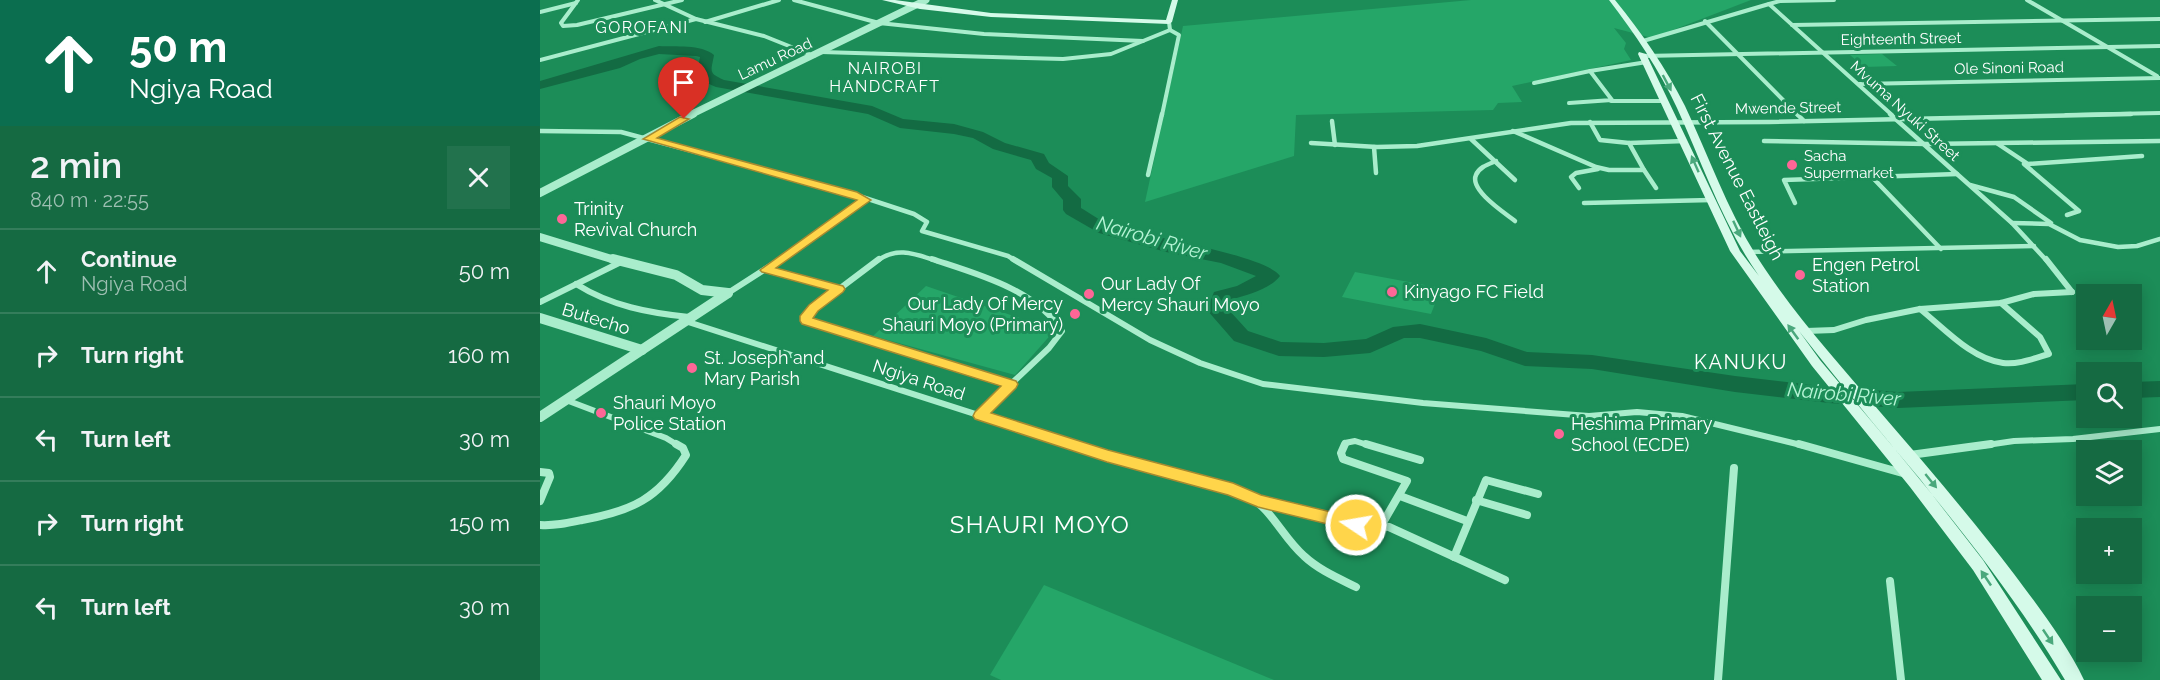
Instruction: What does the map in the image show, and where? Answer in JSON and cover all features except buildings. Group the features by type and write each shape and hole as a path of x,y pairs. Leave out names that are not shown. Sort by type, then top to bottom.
{"main road":[{"path":"885,0 913,6 1017,17 1170,26 1175,0"},
{"name":"First Avenue Eastleigh","path":"1604,0 1648,58 1687,121 1748,252 1806,330 1836,377"},
{"name":"First Avenue Eastleigh","path":"1612,0 1643,41 1665,101 1735,250 1859,406 1908,475 1978,566 2052,680"},
{"name":"First Avenue Eastleigh","path":"1859,406 1910,455 2005,575 2075,680"}],"street":[{"path":"655,0 696,20 764,36 817,54 1064,59 1111,54 1146,41 1170,26 1179,35 1178,44 1148,175"},
{"path":"577,2 561,23 563,26 577,25 681,0"},
{"path":"704,22 779,0"},
{"path":"794,0 879,23 995,35 1146,41"},
{"name":"Lamu Road","path":"540,193 702,109 926,0"},
{"path":"1643,41 1775,1 1834,0"},
{"path":"2027,0 2160,78"},
{"path":"540,12 577,2"},
{"name":"Mvuma Nyuki Street","path":"1769,3 1957,174"},
{"path":"1791,25 2160,19"},
{"path":"540,60 696,20"},
{"path":"1705,21 1804,121"},
{"name":"Eighteenth Street","path":"1534,84 1648,58 1740,54 2160,46"},
{"path":"1590,70 1612,99 1611,101"},
{"name":"Ole Sinoni Road","path":"1859,84 2160,78"},
{"path":"1569,103 1665,101"},
{"name":"Mwende Street","path":"1311,143 1374,147 1416,146 1471,139 1542,125 1590,122 1804,121 2160,113"},
{"path":"1332,121 1335,144"},
{"path":"1590,122 1600,140 1629,143 1684,141"},
{"path":"540,131 621,132 848,193 914,214 927,222 922,231 1008,256 1150,340 1200,363 1263,384 1423,403 1589,416 1637,412 1682,416 1807,446 1908,475"},
{"path":"1512,131 1599,168"},
{"path":"1471,139 1515,180"},
{"path":"1764,141 1926,144 2160,141"},
{"path":"1629,143 1656,188"},
{"path":"1997,144 2021,161 2079,211 2067,215"},
{"path":"1374,147 1376,172"},
{"path":"2021,161 2028,164 2142,156"},
{"path":"1496,161 1481,168 1473,176 1473,181 1479,190 1515,221"},
{"path":"1579,188 1571,177 1576,173 1599,168 1644,170"},
{"path":"1806,330 1834,330 1866,320 1920,309 2001,303 2034,294 2072,292 2012,223 1957,174"},
{"name":"Mvuma Nyuki Street","path":"1795,203 1784,180 1957,174"},
{"path":"1872,177 1941,249"},
{"path":"1969,184 2001,190 2015,196 2072,237 2110,246 2137,246 2160,239"},
{"path":"540,417 728,292 766,270 865,200"},
{"path":"1584,203 1711,200"},
{"path":"2012,223 2054,225"},
{"path":"540,237 622,262 676,274 702,290 728,292"},
{"path":"1748,252 2034,246"},
{"path":"981,416 1049,348 1062,331 1060,324 1029,299 989,279 906,251 893,252 882,257 806,316 806,321 1011,384"},
{"path":"540,302 622,262"},
{"path":"766,270 838,289"},
{"name":"Ngiya Road","path":"576,284 595,297 637,310 688,319 1107,456 1233,489 1258,501 1303,556 1324,571 1356,587"},
{"path":"1920,309 1977,352 2001,363 2017,362 2049,354 2040,337 2001,303"},
{"name":"Butecho","path":"540,318 642,350"},
{"path":"540,525 552,526 634,508 658,492 678,471 686,455 683,448 666,438 566,400"},
{"path":"1910,455 2014,441 2073,439 2160,429"},
{"path":"1381,526 1406,485 1404,478 1343,459 1341,453 1345,443 1355,441 1420,460"},
{"path":"1718,680 1734,468"},
{"path":"540,472 549,473 550,477 540,501"},
{"path":"1454,557 1485,480 1538,495"},
{"path":"1400,496 1467,520"},
{"path":"1476,500 1527,515"},
{"path":"1258,501 1347,524 1389,527 1505,580"},
{"path":"1890,581 1901,680"}],"green space":[{"path":"1471,0 1751,0 1652,38 1614,28 1626,43 1624,49 1631,60 1512,86 1522,102 1498,103 1493,110 1296,115 1294,156 1145,202 1183,26"},
{"path":"1882,54 1897,66 1864,67 1850,55"},
{"name":"Kinyago FC Field","path":"1355,272 1441,288 1431,314 1342,297"},
{"path":"926,286 1055,330 1015,375 873,336"},
{"path":"1044,585 1274,680 1001,680 990,675"}],"waterway":[{"name":"Nairobi River","path":"540,85 615,65 635,56 659,50 697,52 707,55 704,72 707,78 721,84 872,110 900,123 954,129 978,135 999,146 1038,157 1042,166 1060,176 1060,187 1072,199 1072,210 1105,229 1166,246 1225,258 1257,268 1270,276 1244,290 1221,296 1224,297 1217,310 1241,336 1279,349 1324,350 1370,346 1400,332 1420,331 1486,345 1525,359 1592,362 1735,384 1829,395 1898,400 2076,392"},
{"name":"Nairobi River","path":"2142,390 2160,389"}],"place":[{"name":"Sacha Supermarket","path":"1792,165"},
{"name":"Trinity Revival Church","path":"562,219"},
{"name":"Engen Petrol Station","path":"1800,275"},
{"name":"Kinyago FC Field","path":"1392,292"},
{"name":"Our Lady Of Mercy Shauri Moyo","path":"1089,294"},
{"name":"Our Lady Of Mercy Shauri Moyo (Primary)","path":"1075,314"},
{"name":"St. Joseph and Mary Parish","path":"692,368"},
{"name":"Shauri Moyo Police Station","path":"601,413"},
{"name":"Heshima Primary School (ECDE)","path":"1559,434"}],"district":[{"name":"GOROFANI","path":"642,27"},
{"name":"NAIROBI HANDCRAFT","path":"885,77"},
{"name":"KANUKU","path":"1741,362"},
{"name":"SHAURI MOYO","path":"1040,525"}],"route":[{"path":"684,119 648,139 853,194 865,200 766,270 838,289 806,316 806,321 1011,384 981,416 1107,456 1233,489 1258,501 1356,525"}]}
